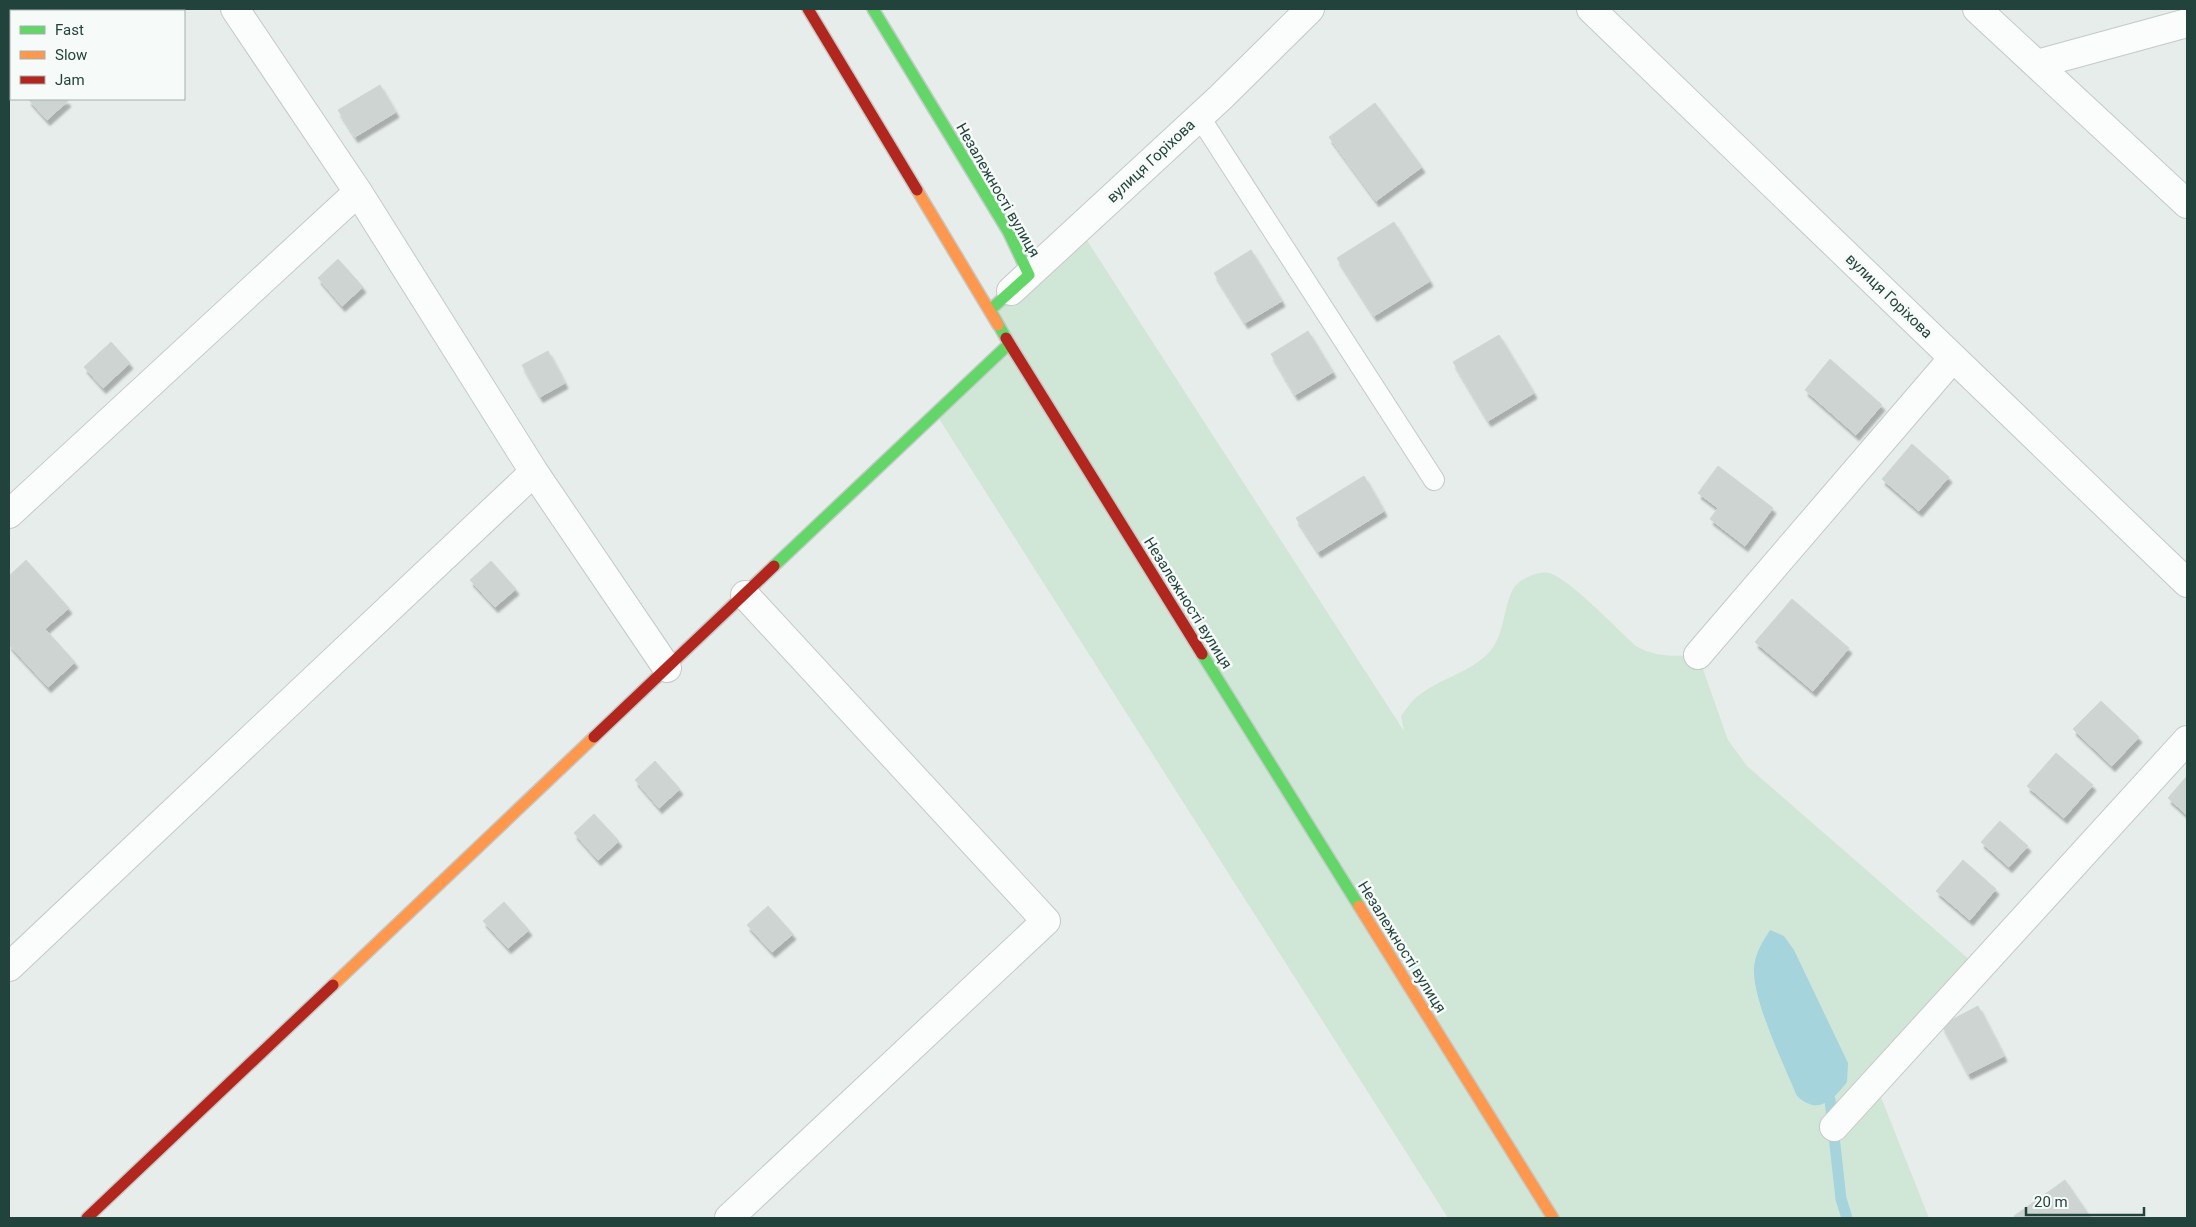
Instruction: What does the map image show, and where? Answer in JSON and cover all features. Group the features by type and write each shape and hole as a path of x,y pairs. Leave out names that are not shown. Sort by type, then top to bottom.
{"street":[{"path":"235,9 358,192 534,472 667,668"},
{"name":"Незалежності вулиця","path":"808,9 1009,344 1553,1218"},
{"name":"Незалежності вулиця","path":"873,9 1008,231 1029,274"},
{"name":"вулиця Горіхова","path":"990,310 1221,97 1310,9"},
{"name":"вулиця Горіхова","path":"1591,9 2187,583"},
{"path":"1977,9 2187,204"},
{"path":"2037,64 2187,23"},
{"path":"9,514 358,192"},
{"path":"87,1218 1009,344"},
{"path":"1698,655 1953,358"},
{"path":"9,967 534,472"},
{"path":"729,1218 1046,921 745,595"},
{"path":"1834,1127 2187,740"}],"lane":[{"path":"1199,116 1434,480"}],"green space":[{"path":"1079,228 1404,731 1401,716 1415,698 1436,684 1475,664 1491,650 1499,636 1513,589 1524,579 1534,574 1549,573 1569,584 1581,594 1636,646 1651,653 1674,656 1698,655 1728,740 1747,766 1979,968 1875,1082 1929,1218 1448,1218 936,414 1009,344 990,310"}],"water":[{"path":"1770,930 1784,936 1794,950 1848,1063 1847,1082 1831,1100 1825,1103 1812,1105 1797,1096 1759,1001 1754,967 1759,950"}],"building":[{"path":"380,85 396,112 355,137 338,110"},
{"path":"29,100 68,101 47,120"},
{"path":"1375,103 1422,167 1376,201 1329,137"},
{"path":"1394,222 1430,281 1374,316 1337,258"},
{"path":"1251,250 1282,301 1245,323 1214,273"},
{"path":"338,259 363,287 342,306 318,278"},
{"path":"1308,331 1333,372 1295,395 1271,354"},
{"path":"1499,335 1534,393 1488,421 1453,362"},
{"path":"111,342 130,363 103,388 84,367"},
{"path":"548,351 565,383 540,397 522,365"},
{"path":"1830,359 1882,405 1856,435 1805,390"},
{"path":"1912,444 1949,477 1919,511 1882,479"},
{"path":"1718,466 1773,508 1745,546 1710,519 1718,508 1698,493"},
{"path":"1364,476 1384,511 1318,552 1296,518"},
{"path":"26,560 69,608 45,629 75,662 48,687 9,645 9,576"},
{"path":"491,561 516,589 495,607 470,580"},
{"path":"1792,599 1849,648 1813,691 1755,642"},
{"path":"2101,701 2139,737 2112,766 2073,729"},
{"path":"2056,753 2093,785 2064,818 2027,786"},
{"path":"655,761 680,789 659,808 635,780"},
{"path":"2187,776 2187,815 2168,798"},
{"path":"594,814 619,841 598,860 574,833"},
{"path":"2000,821 2028,846 2009,867 1981,842"},
{"path":"1963,860 1996,889 1970,920 1936,891"},
{"path":"504,902 529,930 508,948 483,921"},
{"path":"768,906 793,934 772,952 747,925"},
{"path":"1978,1006 2004,1056 1968,1074 1942,1025"},
{"path":"2065,1180 2091,1218 2015,1218 2014,1216"}],"waterway":[{"path":"1826,1087 1830,1100 1841,1199 1847,1218"}],"traffic: fast":[{"path":"873,9 1008,231 1029,275 990,310 1006,338"},
{"path":"774,566 1009,344"},
{"path":"1202,654 1359,906"}],"traffic: slow":[{"path":"917,190 998,325"},
{"path":"333,985 594,737"},
{"path":"1359,906 1553,1218"}],"traffic: jam":[{"path":"808,9 917,190"},
{"path":"1006,338 1202,654"},
{"path":"594,737 774,566"},
{"path":"87,1218 333,985"}]}
